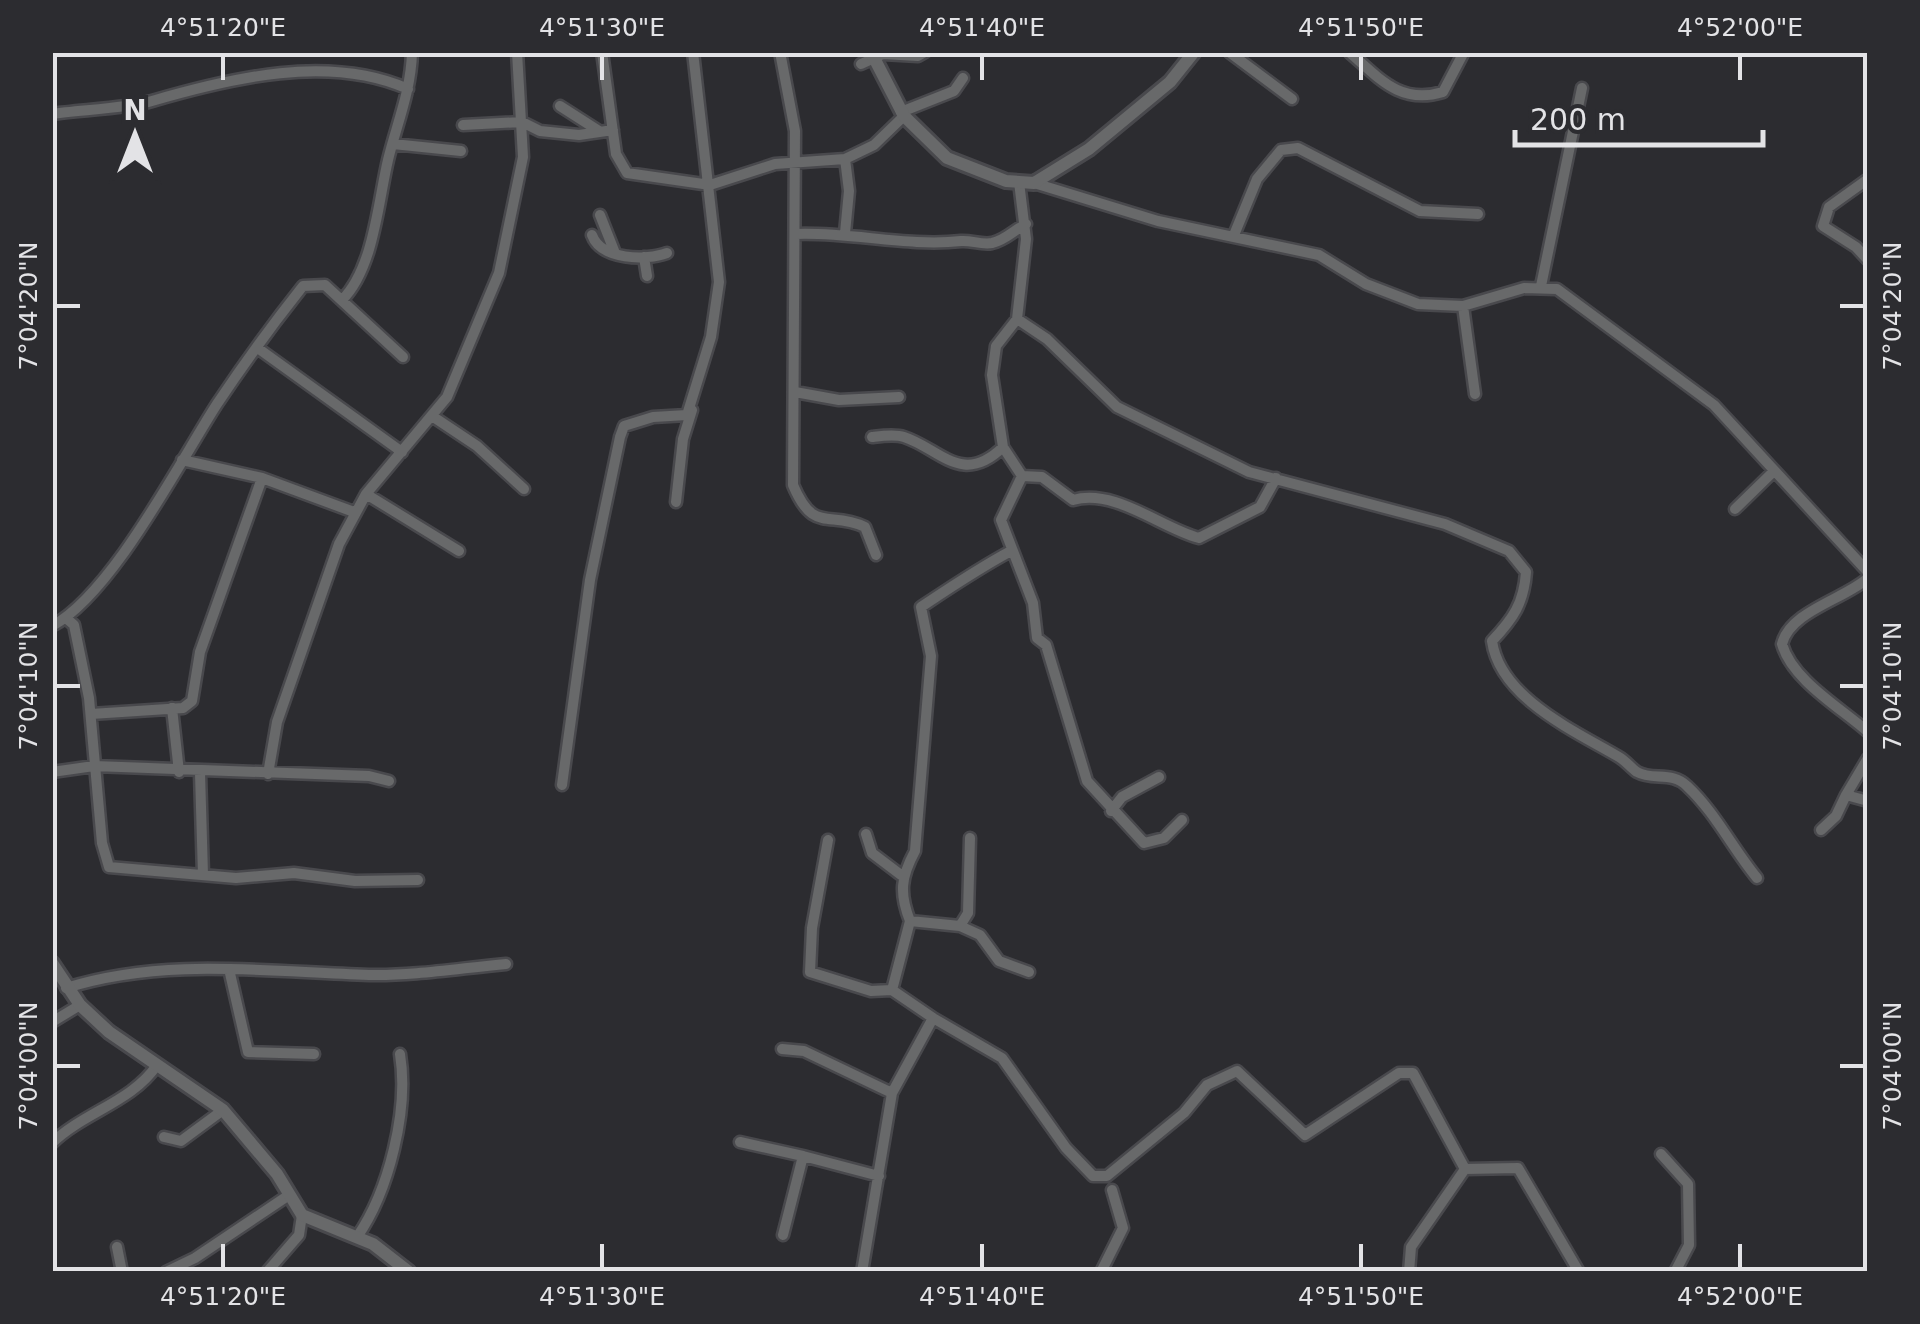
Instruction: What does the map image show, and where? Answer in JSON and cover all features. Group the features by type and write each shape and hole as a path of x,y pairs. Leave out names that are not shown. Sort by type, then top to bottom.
{"street":[{"path":"342,300 353,286 380,221 412,52"},
{"path":"268,774 277,722 354,512 432,416 464,366 508,245 523,157 517,52"},
{"path":"602,52 620,165 627,173 710,185 794,162 845,159 874,145 902,114 954,91 963,78"},
{"path":"676,502 683,439 718,307 710,185 694,53 703,52"},
{"path":"780,52 796,131 793,486 806,512 822,521 866,527 876,555"},
{"path":"925,52 868,58 902,114 947,158 982,174 1026,182 1158,221 1319,255 1366,284 1418,304 1463,306 1503,292 1541,286 1574,299 1714,405 1868,575 1852,593 1792,626 1782,644 1790,661 1809,682 1868,732"},
{"path":"1026,182 1088,150 1170,82 1194,52"},
{"path":"1228,52 1292,99"},
{"path":"1350,52 1386,85 1417,97 1443,92 1464,52"},
{"path":"52,114 149,103 178,91 289,74 365,75 408,89"},
{"path":"1541,286 1582,88"},
{"path":"560,106 600,131"},
{"path":"463,125 522,122 540,131 580,135 613,130"},
{"path":"393,144 461,151"},
{"path":"1234,234 1256,179 1282,150 1298,148 1420,212 1478,214"},
{"path":"845,159 849,191 845,232"},
{"path":"1868,179 1829,208 1823,226 1856,247 1868,260"},
{"path":"1022,476 1003,447 992,375 996,346 1017,319 1026,182"},
{"path":"600,214 615,253"},
{"path":"796,234 845,232 943,245 964,240 981,244 1009,237 1026,224"},
{"path":"592,235 600,249 615,253 644,258 667,252"},
{"path":"644,258 647,276"},
{"path":"52,626 66,618 109,571 182,460 308,283 325,285 403,356"},
{"path":"1463,306 1475,394"},
{"path":"1017,319 1047,339 1117,407 1249,472 1418,513 1509,551 1526,572 1525,590 1517,613 1492,641 1494,656 1510,680 1581,738 1622,758 1636,771 1660,773 1685,783 1757,878"},
{"path":"259,350 402,452"},
{"path":"795,392 839,400 899,397"},
{"path":"562,785 590,580 620,437 624,426 653,416 687,416 693,404"},
{"path":"432,416 487,454 524,489"},
{"path":"872,436 904,436 945,462 969,464 1003,447"},
{"path":"182,460 262,478 354,512"},
{"path":"1736,510 1773,472"},
{"path":"1022,476 1042,477 1073,500 1086,497 1146,514 1199,538 1260,507 1276,478"},
{"path":"1022,476 1001,520 1033,602 1037,638 1046,646 1086,780 1144,844 1164,838 1182,820"},
{"path":"92,714 183,708 192,700 200,652 262,478"},
{"path":"366,494 459,552"},
{"path":"892,990 910,921 903,903 901,876 915,851 930,656 921,607 956,588 972,571 1011,551"},
{"path":"66,618 74,625 92,714 94,766 109,867 236,878 294,873 355,881 418,880"},
{"path":"172,708 179,772"},
{"path":"1822,830 1836,816 1868,758"},
{"path":"52,772 94,766 200,773 369,776 389,781"},
{"path":"200,773 203,875"},
{"path":"1111,812 1122,797 1159,777"},
{"path":"1846,795 1868,801"},
{"path":"866,834 872,852 901,876"},
{"path":"960,926 968,913 970,838"},
{"path":"828,840 812,928 810,972 871,991 892,990 1002,1058 1066,1148 1093,1176 1107,1176 1184,1113 1208,1086 1237,1071 1306,1135 1400,1073 1413,1073 1465,1169"},
{"path":"910,921 960,926 980,935 999,960 1029,972"},
{"path":"52,963 80,1005 223,1110 278,1174 302,1214 396,1258 409,1272"},
{"path":"66,988 120,973 229,970 374,976 506,964"},
{"path":"229,970 248,1052 314,1054"},
{"path":"52,1022 80,1005"},
{"path":"862,1272 892,1093 933,1018"},
{"path":"782,1049 804,1051 892,1093"},
{"path":"356,1237 367,1223 391,1154 403,1078 400,1054"},
{"path":"52,1144 70,1126 146,1082 157,1065"},
{"path":"164,1137 181,1142 223,1110"},
{"path":"740,1142 879,1176"},
{"path":"1661,1154 1688,1184 1690,1245 1675,1272"},
{"path":"783,1235 803,1156"},
{"path":"1465,1169 1518,1168 1579,1272"},
{"path":"1409,1272 1411,1247 1465,1169"},
{"path":"1102,1272 1123,1228 1112,1190"},
{"path":"166,1272 196,1258 289,1195"},
{"path":"267,1272 299,1235 302,1214"},
{"path":"117,1248 122,1272"},
{"path":"388,1272 396,1258"}]}
